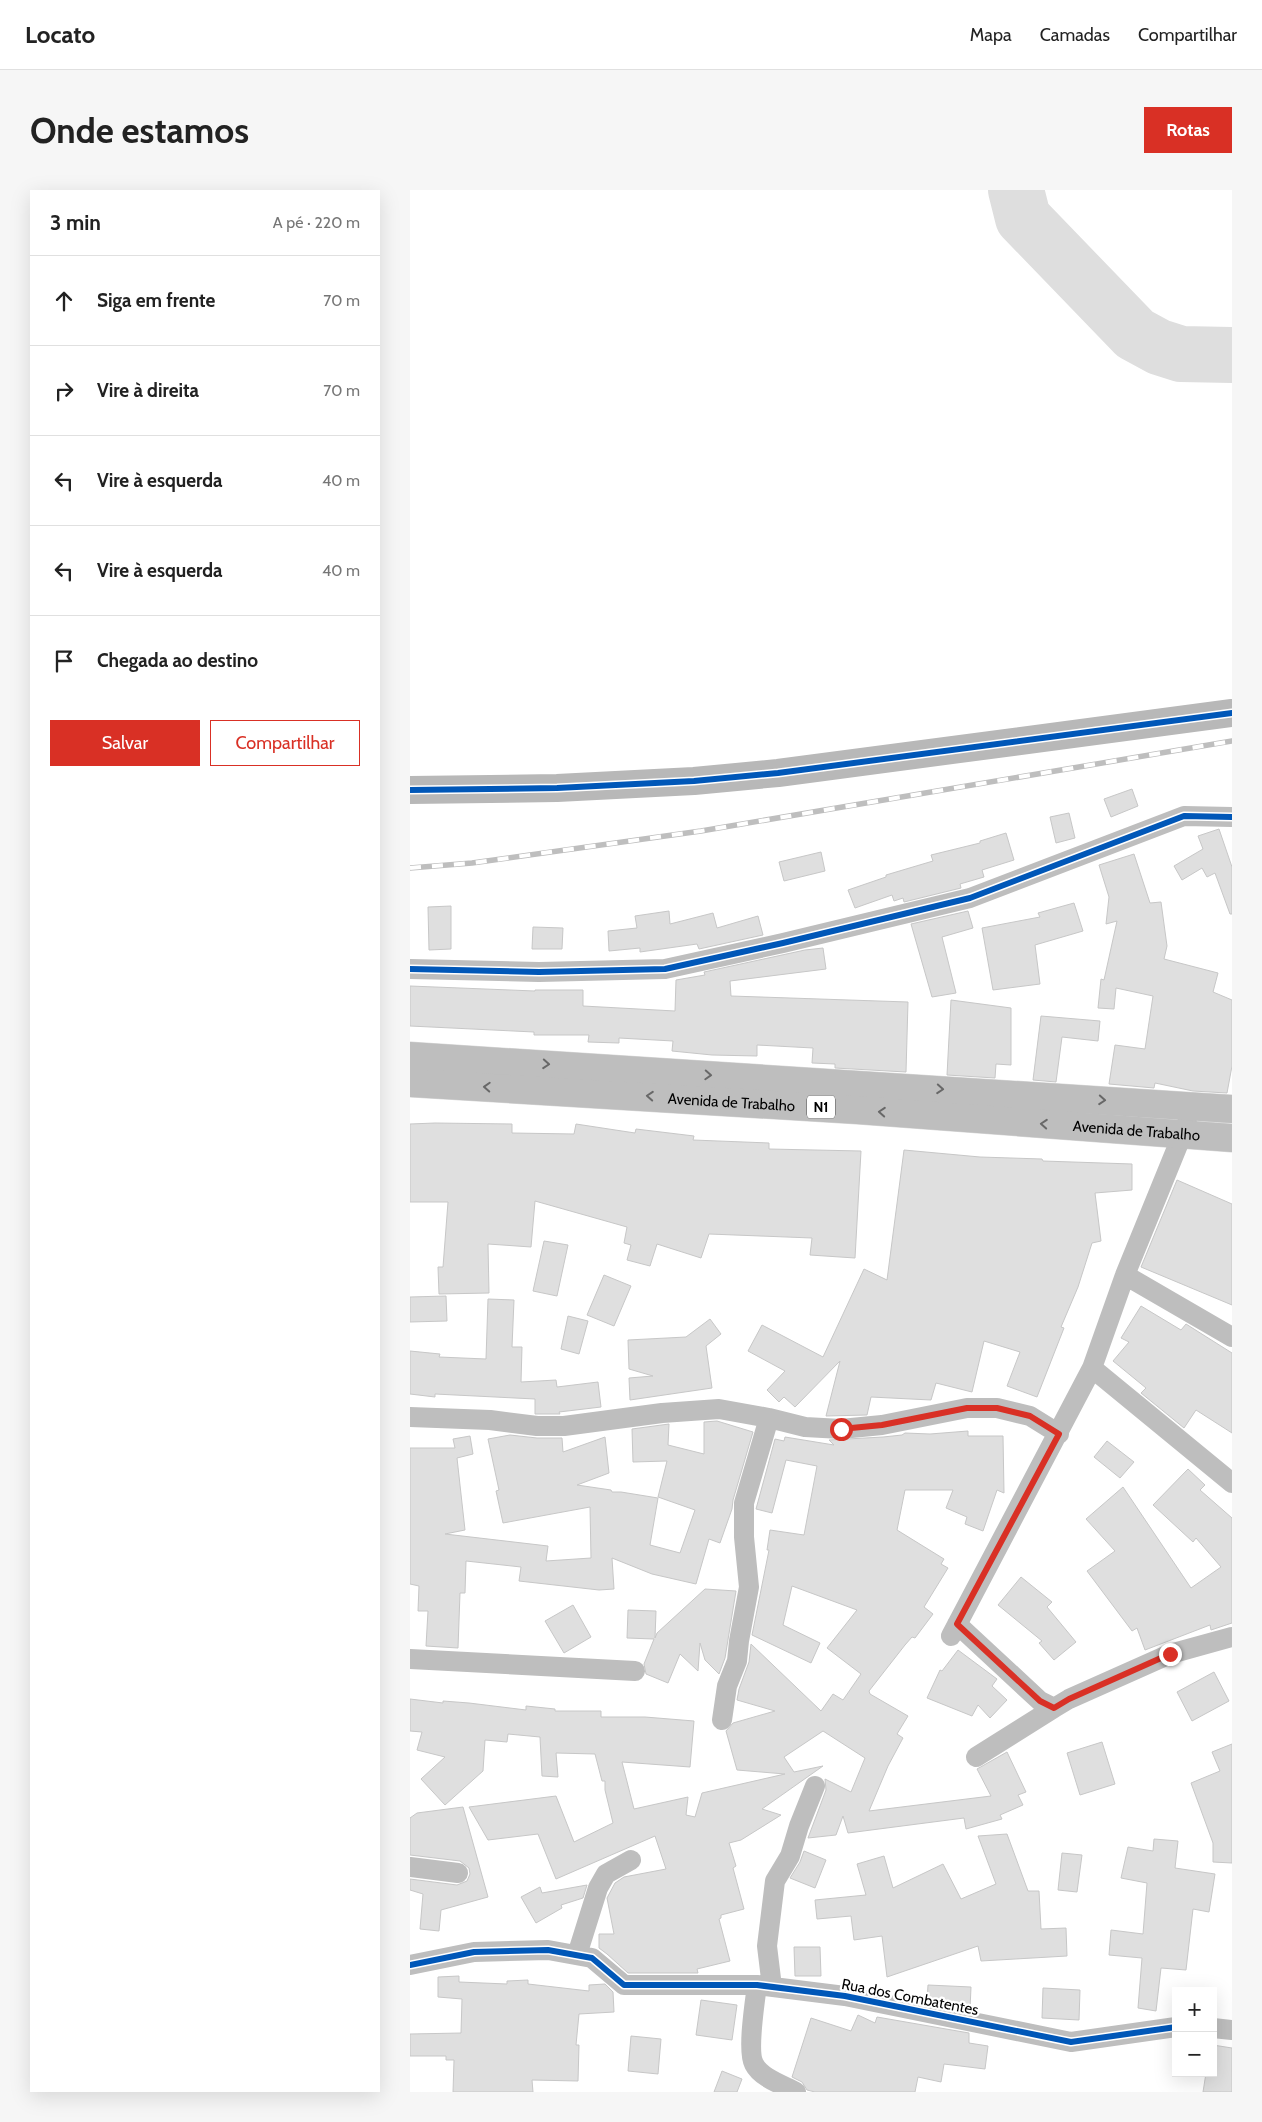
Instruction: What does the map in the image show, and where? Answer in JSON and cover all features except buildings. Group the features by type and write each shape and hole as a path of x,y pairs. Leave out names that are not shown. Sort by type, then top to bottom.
{"highway":[{"name":"Avenida de Trabalho","path":"410,1056 992,1120 1232,1138"},
{"name":"Avenida de Trabalho","path":"410,1083 679,1086 996,1093 1232,1109"},
{"path":"992,1120 996,1093"}],"street":[{"path":"410,790 557,788 694,781 778,773 1232,713"},
{"path":"410,969 539,972 665,969 970,898 1184,816 1232,816"},
{"path":"1054,1708 1040,1701 954,1630 1059,1434 1092,1368 1126,1275 1184,1134 1193,1106"},
{"path":"1126,1275 1232,1337"},
{"path":"1092,1368 1232,1483"},
{"path":"410,1417 490,1420 537,1426 564,1426 662,1413 719,1409 805,1427 841,1429 882,1425 967,1408 997,1408 1030,1416 1059,1434"},
{"path":"722,1720 727,1686 737,1661 749,1587 744,1537 744,1503 769,1418"},
{"path":"976,1757 1069,1699 1170,1654 1232,1637"},
{"path":"410,1659 635,1671"},
{"path":"796,2092 766,2076 753,2064 751,2046 764,1986 775,1881 790,1856 799,1826 815,1786"},
{"path":"577,1955 598,1888 606,1874 631,1860"},
{"path":"410,1867 458,1873"},
{"name":"Rua dos Combatentes","path":"410,1965 474,1952 548,1950 592,1958 624,1985 764,1986 845,1996 1071,2042 1172,2028"},
{"path":"1217,2028 1232,2030"}],"taxiway":[{"path":"1016,190 1023,218 1135,334 1159,347 1181,354 1232,355"}],"railway":[{"path":"410,868 472,863 701,831 1232,741"}],"cycle path":[{"path":"410,790 557,788 694,781 778,773 1232,713"},
{"path":"410,969 539,972 665,969 970,898 1184,816 1232,817"},
{"path":"410,1965 474,1952 548,1950 592,1958 624,1985 757,1985 845,1996 1071,2042 1172,2028"}],"route":[{"path":"841,1429 882,1425 967,1408 997,1408 1030,1416 1059,1434 957,1624 1040,1701 1054,1708 1069,1699 1170,1654"}]}
